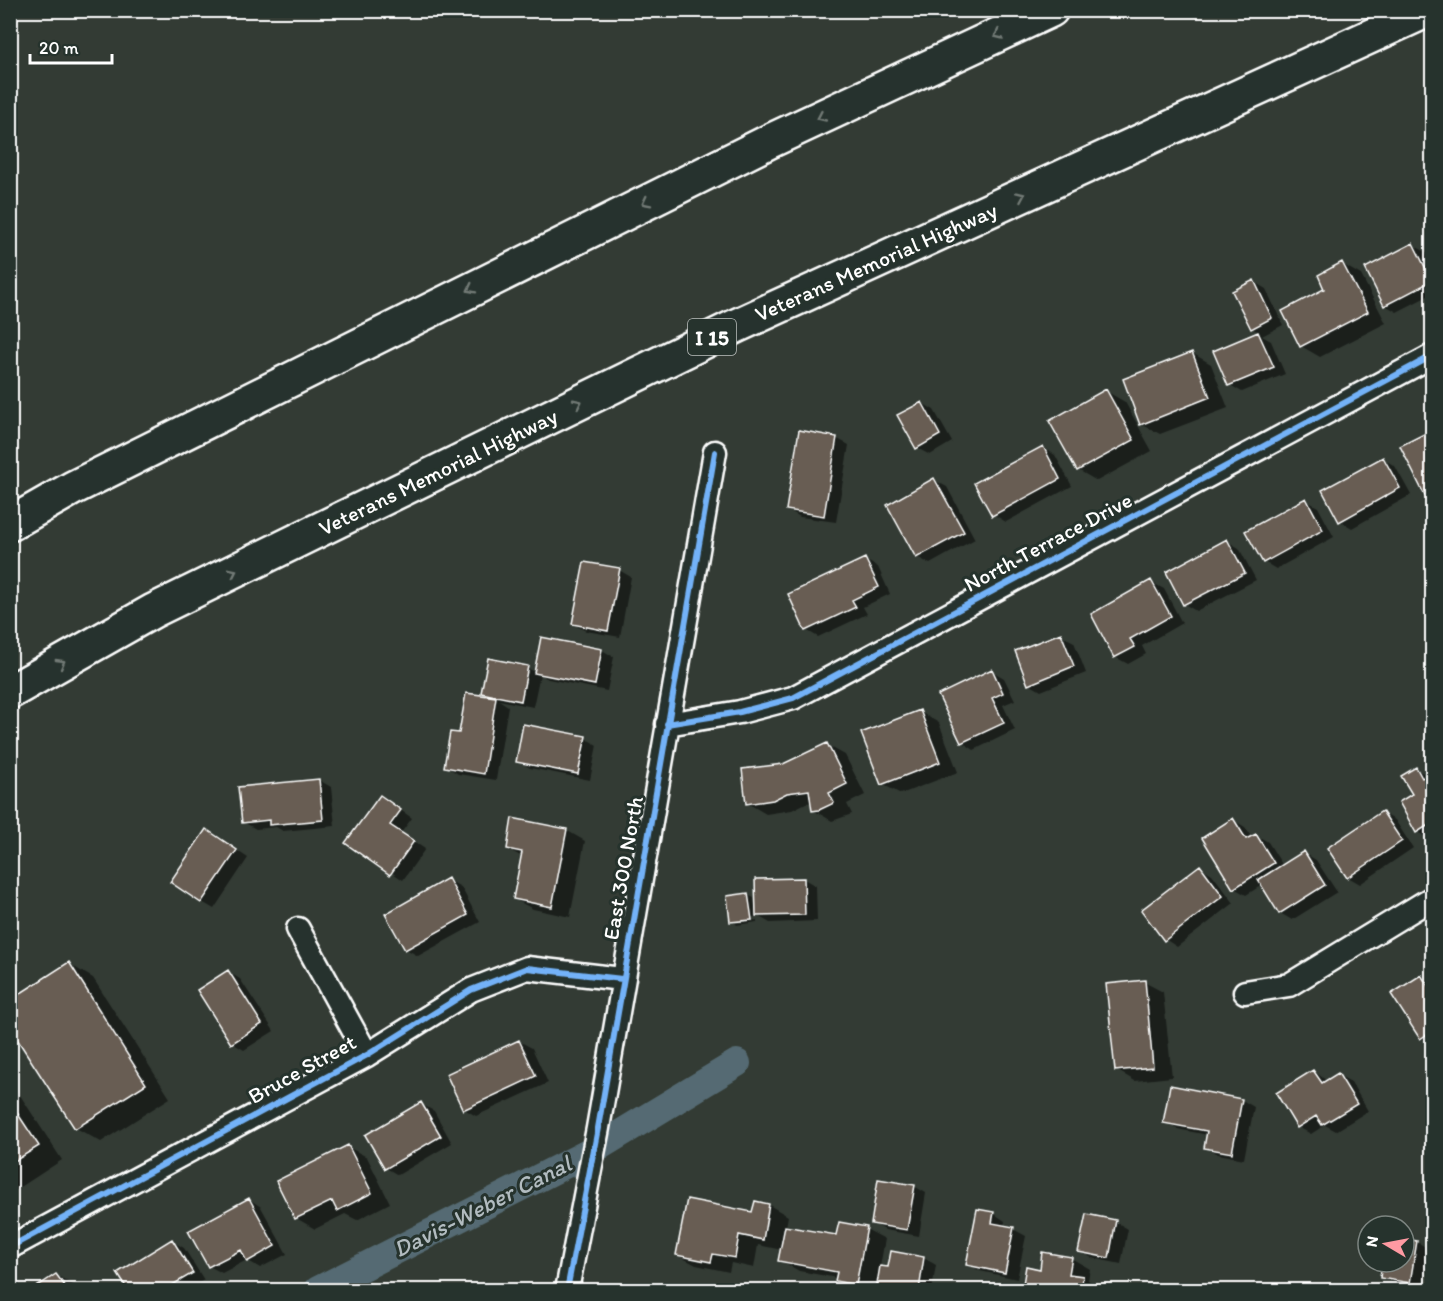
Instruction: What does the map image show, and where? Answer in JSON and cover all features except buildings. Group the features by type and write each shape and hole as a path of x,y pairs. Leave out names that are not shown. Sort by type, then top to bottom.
{"highway":[{"path":"10,524 73,488 759,146 1051,10"},
{"name":"Veterans Memorial Highway","path":"10,692 153,612 738,325 1428,10"}],"street":[{"name":"North Terrace Drive","path":"667,724 740,712 793,698 1432,356"},
{"name":"East 300 North","path":"567,1290 598,1128 715,452"},
{"path":"1245,992 1289,985 1432,898"},
{"path":"298,929 367,1055"},
{"name":"Bruce Street","path":"10,1248 367,1055 471,990 527,968 622,979"}],"waterway":[{"name":"Davis-Weber Canal","path":"318,1290 590,1152 737,1063"}],"cycle path":[{"path":"667,724 740,712 793,698 1432,356"},
{"path":"567,1290 598,1128 715,452"},
{"path":"10,1247 367,1055 471,990 527,968 622,979"}]}
